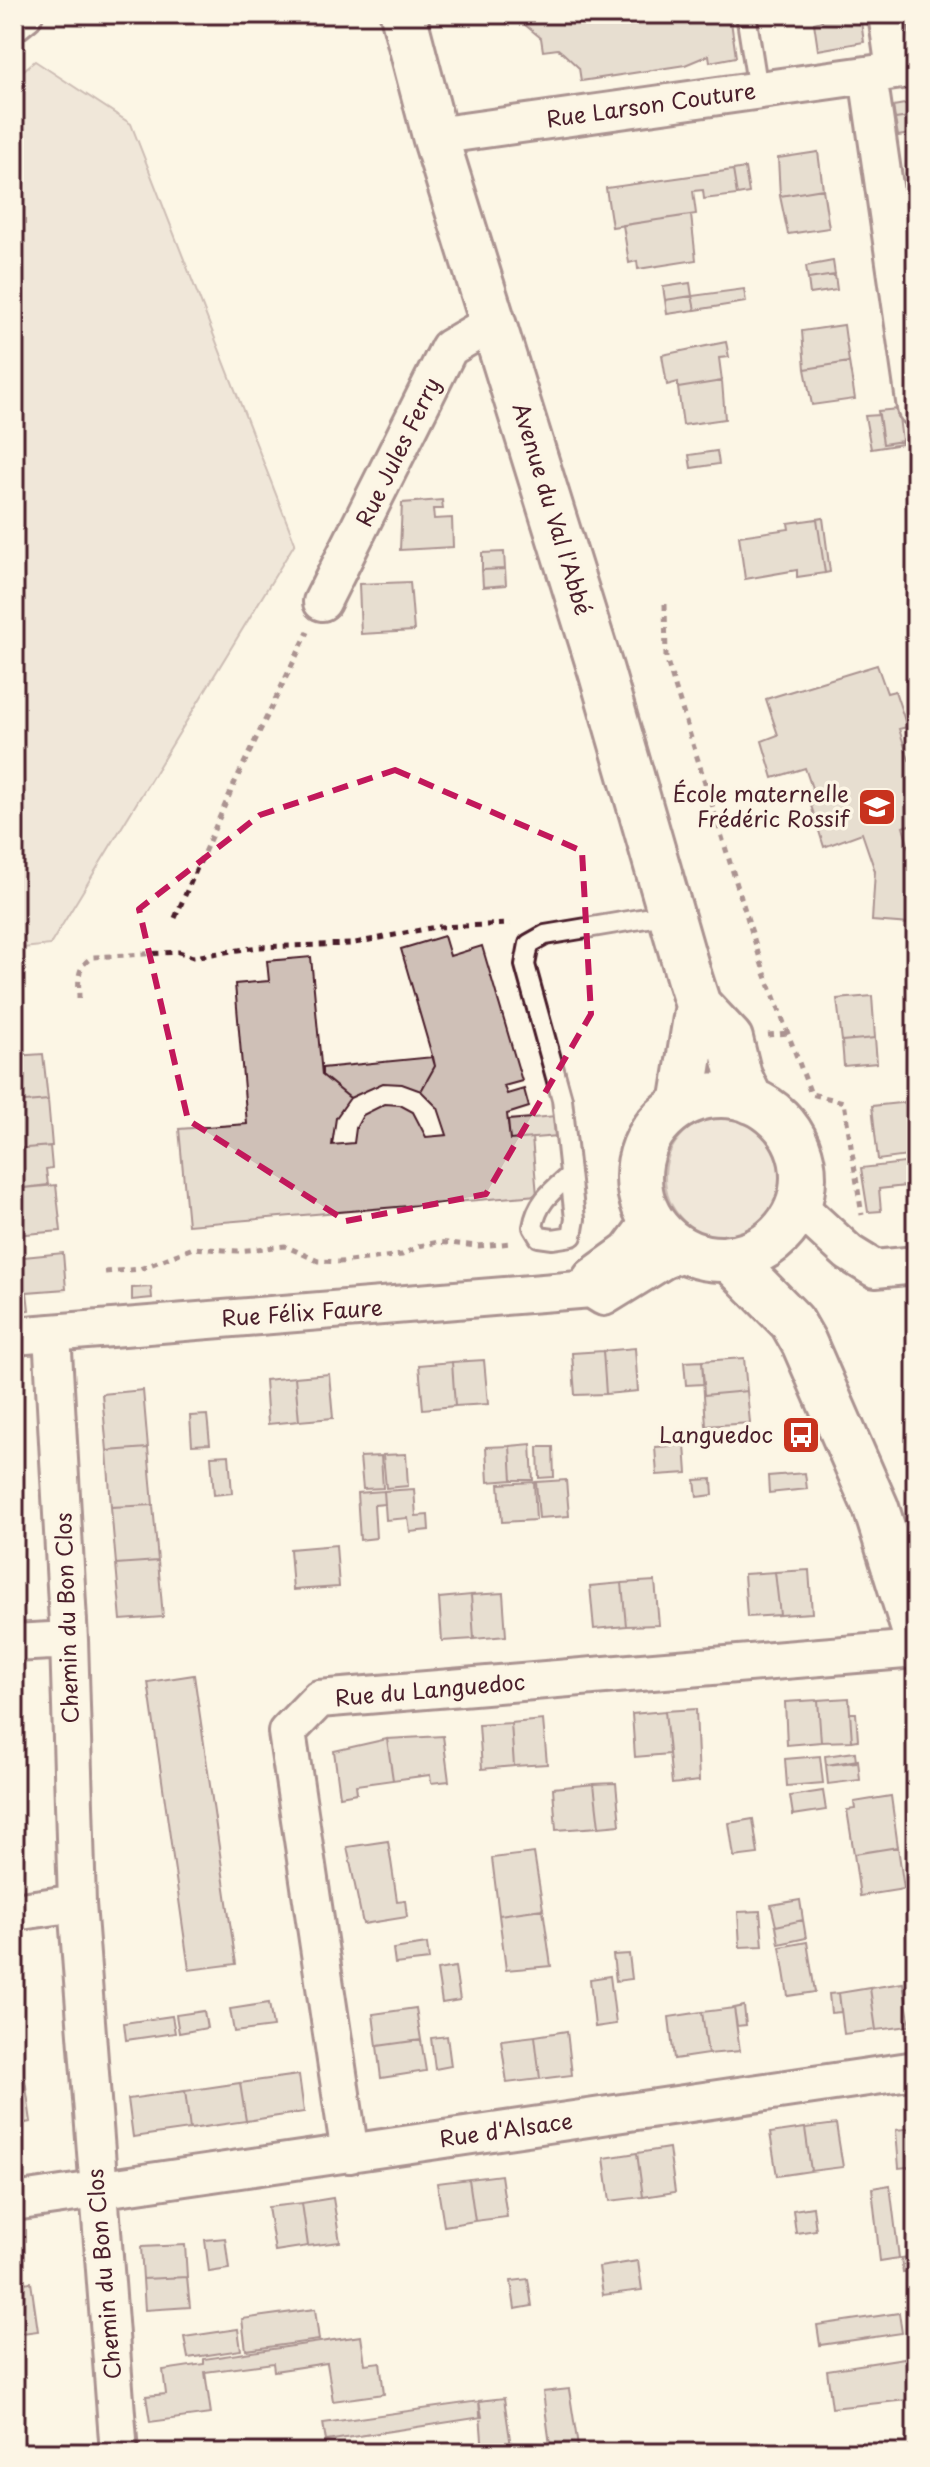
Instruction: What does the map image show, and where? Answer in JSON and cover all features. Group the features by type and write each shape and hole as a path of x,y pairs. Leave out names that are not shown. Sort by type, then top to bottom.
{"main road":[{"name":"Avenue du Val l'Abbé","path":"403,14 435,136 495,321 601,671 698,1005 730,1039 739,1076 751,1101"},
{"name":"Avenue du Val l'Abbé","path":"682,1105 698,1005"},
{"path":"792,1322 787,1270 794,1214 803,1176 796,1145 778,1118 751,1101 716,1096 682,1105 661,1121 642,1156 639,1183 651,1220 666,1238 686,1251 729,1258 763,1247 794,1214"},
{"path":"729,1258 792,1322 836,1410 876,1508 916,1636"}],"street":[{"path":"14,22 24,14"},
{"path":"887,14 916,408"},
{"name":"Rue Larson Couture","path":"435,136 893,71"},
{"name":"Rue Jules Ferry","path":"322,602 449,348 495,321"},
{"path":"794,1214 875,1269 916,1265"},
{"path":"591,1289 592,1277 628,1251 651,1220"},
{"name":"Rue Félix Faure","path":"14,1336 591,1289 604,1297 664,1260 686,1251"},
{"name":"Chemin du Bon Clos","path":"52,1333 69,1640 77,1903 119,2453"},
{"path":"14,1643 69,1640"},
{"name":"Rue du Languedoc","path":"350,2154 287,1732 319,1699 916,1649"},
{"path":"14,1912 77,1903"},
{"name":"Rue d'Alsace","path":"14,2202 916,2070"}],"lane":[{"path":"746,14 758,90"},
{"path":"570,1175 545,1197 535,1214 539,1237 553,1239 572,1236 575,1219 562,1099 525,965 529,944 545,935 670,914"}],"path":[{"path":"175,918 236,780 322,602"},
{"path":"665,604 666,658 763,968 811,1094 844,1102 862,1218"},
{"path":"79,999 78,973 84,962 93,957 179,952 193,957 258,947 350,944 435,927"},
{"path":"105,1272 140,1269 193,1248 238,1251 285,1246 318,1261 377,1260 438,1242 503,1246 536,1231"}],"highlighted area":[{"path":"395,770 582,851 591,1014 486,1194 346,1221 188,1120 139,909 260,815"}],"shaded area":[{"path":"35,61 131,124 295,543 50,945 14,949 14,78"},
{"path":"726,1116 749,1121 769,1134 782,1154 787,1177 782,1200 769,1220 749,1233 726,1238 703,1233 683,1220 670,1200 665,1177 670,1154 683,1134 703,1121"}],"building":[{"path":"505,14 730,14 736,57 710,62 709,55 685,65 581,81 579,68 563,53 558,49 543,51 541,38 519,20 506,21"},
{"path":"821,14 870,14 871,20 861,22 864,42 818,50 814,23 822,21"},
{"path":"907,14 916,14 916,36 910,36"},
{"path":"916,102 916,116 895,119 893,106"},
{"path":"916,116 916,133 898,136 895,119"},
{"path":"818,152 823,189 780,196 778,158"},
{"path":"745,168 749,193 737,195 733,170"},
{"path":"733,170 737,195 704,199 703,190 693,191 696,214 612,227 606,188"},
{"path":"823,189 829,228 788,234 780,196"},
{"path":"691,215 696,260 638,269 637,261 629,263 623,225"},
{"path":"833,261 835,275 808,279 806,266"},
{"path":"835,275 837,290 810,294 808,279"},
{"path":"690,283 692,296 665,300 663,287"},
{"path":"744,289 746,302 695,310 692,296"},
{"path":"692,296 695,310 667,314 665,300"},
{"path":"844,325 849,362 805,369 802,331"},
{"path":"726,342 729,357 719,358 722,381 678,388 678,382 667,385 662,355"},
{"path":"849,362 855,399 812,405 805,369"},
{"path":"722,381 725,419 683,425 678,388"},
{"path":"898,409 902,441 883,444 878,411"},
{"path":"879,415 883,444 902,441 903,444 871,449 865,416"},
{"path":"717,451 719,464 691,468 689,455"},
{"path":"442,500 443,509 433,509 434,519 452,518 453,547 400,550 402,503"},
{"path":"823,518 830,572 825,573 817,519"},
{"path":"817,519 825,573 797,577 797,570 745,579 739,536 789,529 788,523"},
{"path":"504,552 505,569 482,570 482,553"},
{"path":"505,569 506,585 483,587 482,570"},
{"path":"410,582 414,631 361,634 359,584"},
{"path":"877,665 887,693 895,691 907,727 899,729 909,760 916,757 916,823 903,827 912,859 916,859 916,935 909,935 910,924 872,921 875,871 862,833 824,847 808,796 814,794 805,768 773,778 762,741 778,735 766,699"},
{"path":"444,936 450,956 482,946 522,1081 504,1086 507,1094 524,1089 529,1107 507,1114 510,1140 532,1138 537,1195 188,1225 179,1129 247,1124 235,984 269,981 267,961 311,957 322,1075 350,1098 336,1118 332,1145 354,1143 356,1128 363,1115 385,1104 400,1105 413,1112 426,1137 447,1135 438,1108 421,1091 435,1066 401,949"},
{"path":"872,996 875,1038 842,1041 837,999"},
{"path":"875,1038 877,1063 844,1066 842,1041"},
{"path":"43,1054 48,1100 14,1103 14,1056"},
{"path":"433,1057 435,1066 421,1091 402,1084 383,1083 350,1098 322,1075 322,1068"},
{"path":"48,1100 52,1146 14,1149 14,1103"},
{"path":"909,1102 916,1155 878,1160 872,1106"},
{"path":"556,1116 558,1136 510,1140 508,1120"},
{"path":"50,1146 52,1168 46,1169 48,1185 14,1189 14,1149"},
{"path":"912,1162 914,1185 879,1189 881,1211 868,1212 861,1168"},
{"path":"56,1185 61,1231 14,1235 14,1189"},
{"path":"63,1253 66,1289 27,1292 29,1310 14,1312 14,1258"},
{"path":"151,1287 152,1298 132,1300 132,1288"},
{"path":"635,1348 638,1391 606,1394 603,1351"},
{"path":"603,1351 606,1394 575,1395 572,1353"},
{"path":"744,1358 747,1391 704,1395 702,1361"},
{"path":"484,1360 488,1404 455,1406 452,1362"},
{"path":"702,1361 704,1384 686,1385 684,1362"},
{"path":"452,1362 455,1406 423,1409 419,1365"},
{"path":"329,1374 333,1418 299,1421 295,1377"},
{"path":"295,1377 299,1421 268,1424 265,1380"},
{"path":"143,1390 148,1448 107,1451 102,1394"},
{"path":"747,1391 750,1423 706,1426 704,1395"},
{"path":"207,1415 210,1444 192,1445 190,1416"},
{"path":"531,1444 533,1480 512,1480 510,1446"},
{"path":"685,1445 687,1473 657,1475 655,1447"},
{"path":"510,1446 512,1480 488,1482 486,1447"},
{"path":"538,1447 553,1447 554,1477 539,1478"},
{"path":"148,1448 153,1505 111,1507 107,1451"},
{"path":"406,1454 408,1486 386,1488 383,1455"},
{"path":"229,1455 232,1493 214,1495 211,1456"},
{"path":"381,1456 383,1488 363,1489 360,1457"},
{"path":"805,1473 807,1489 769,1493 768,1476"},
{"path":"712,1479 713,1495 697,1497 695,1480"},
{"path":"566,1480 569,1516 539,1518 536,1482"},
{"path":"534,1482 536,1520 502,1522 499,1484"},
{"path":"414,1489 416,1516 428,1515 429,1530 410,1532 408,1518 386,1520 384,1491"},
{"path":"384,1491 385,1504 374,1505 376,1538 360,1540 357,1493"},
{"path":"153,1505 158,1561 116,1564 111,1507"},
{"path":"336,1545 339,1587 293,1590 290,1549"},
{"path":"158,1561 163,1617 121,1620 116,1564"},
{"path":"809,1570 812,1613 780,1615 775,1572"},
{"path":"775,1572 780,1615 747,1617 744,1574"},
{"path":"655,1581 659,1625 626,1626 622,1583"},
{"path":"622,1583 626,1626 594,1629 590,1586"},
{"path":"503,1593 506,1636 474,1639 471,1595"},
{"path":"471,1595 474,1639 442,1641 439,1598"},
{"path":"194,1675 236,1964 189,1970 148,1682"},
{"path":"14,1683 17,1683 22,1725 14,1726"},
{"path":"849,1698 852,1741 821,1742 818,1700"},
{"path":"818,1700 821,1742 787,1745 785,1702"},
{"path":"696,1709 699,1781 672,1784 665,1711"},
{"path":"665,1711 669,1754 635,1757 632,1714"},
{"path":"850,1713 856,1713 858,1740 852,1741"},
{"path":"543,1720 547,1764 514,1766 511,1723"},
{"path":"511,1723 514,1766 482,1769 479,1725"},
{"path":"443,1736 449,1781 431,1783 430,1775 393,1780 387,1739"},
{"path":"387,1739 393,1780 356,1785 357,1793 340,1796 334,1751"},
{"path":"855,1752 856,1762 826,1765 825,1756"},
{"path":"820,1756 823,1783 787,1786 785,1759"},
{"path":"858,1760 860,1780 828,1784 826,1765"},
{"path":"616,1783 620,1825 599,1827 594,1784"},
{"path":"594,1784 599,1827 556,1830 553,1788"},
{"path":"823,1791 826,1810 793,1815 790,1796"},
{"path":"891,1796 898,1847 854,1854 847,1810 855,1809 854,1802"},
{"path":"753,1819 758,1854 734,1857 729,1823"},
{"path":"388,1841 397,1901 405,1900 407,1917 363,1924 347,1847"},
{"path":"898,1847 904,1889 860,1896 854,1854"},
{"path":"534,1853 543,1909 499,1915 492,1858"},
{"path":"800,1900 803,1920 776,1926 771,1905"},
{"path":"543,1909 551,1966 506,1970 499,1915"},
{"path":"760,1911 763,1946 740,1947 738,1912"},
{"path":"803,1920 806,1938 779,1944 776,1926"},
{"path":"807,1942 815,1992 788,1996 780,1947"},
{"path":"427,1944 429,1960 395,1964 393,1949"},
{"path":"629,1954 632,1979 616,1981 613,1955"},
{"path":"455,1967 460,2000 442,2003 437,1970"},
{"path":"610,1976 616,2024 595,2027 590,1979"},
{"path":"903,1983 910,2026 876,2030 870,1988"},
{"path":"870,1988 876,2030 844,2034 839,1993"},
{"path":"839,1993 841,2012 831,2013 829,1994"},
{"path":"269,2003 273,2027 234,2032 230,2009"},
{"path":"744,2006 746,2025 737,2026 734,2008"},
{"path":"416,2008 421,2040 377,2046 373,2014"},
{"path":"734,2008 740,2051 708,2054 702,2012"},
{"path":"204,2011 207,2028 179,2033 176,2015"},
{"path":"702,2012 708,2054 674,2059 669,2017"},
{"path":"172,2016 175,2033 126,2040 124,2023"},
{"path":"567,2031 572,2075 540,2079 535,2036"},
{"path":"447,2036 451,2066 435,2069 431,2038"},
{"path":"535,2036 540,2079 507,2083 501,2040"},
{"path":"421,2040 426,2071 381,2078 377,2046"},
{"path":"299,2075 304,2112 246,2121 240,2083"},
{"path":"25,2079 31,2122 14,2125 14,2081"},
{"path":"240,2083 246,2121 190,2129 185,2091"},
{"path":"185,2091 190,2129 133,2137 128,2099"},
{"path":"836,2124 843,2167 811,2171 805,2128"},
{"path":"805,2128 811,2171 777,2176 770,2133"},
{"path":"914,2128 916,2166 899,2168 896,2130"},
{"path":"669,2148 675,2192 643,2197 637,2153"},
{"path":"637,2153 643,2197 610,2201 604,2158"},
{"path":"501,2175 507,2217 475,2221 469,2179"},
{"path":"469,2179 475,2221 444,2226 437,2183"},
{"path":"890,2185 899,2258 880,2261 872,2188"},
{"path":"333,2198 340,2242 308,2246 302,2203"},
{"path":"302,2203 308,2246 275,2251 268,2207"},
{"path":"813,2207 816,2230 796,2233 793,2210"},
{"path":"225,2238 229,2269 209,2272 205,2240"},
{"path":"185,2245 187,2277 143,2279 141,2247"},
{"path":"916,2256 916,2271 903,2273 901,2258"},
{"path":"638,2261 642,2290 603,2295 599,2267"},
{"path":"187,2277 190,2307 145,2310 143,2279"},
{"path":"528,2279 532,2306 515,2309 511,2281"},
{"path":"31,2282 38,2331 14,2334 14,2284"},
{"path":"315,2309 319,2340 246,2350 242,2319"},
{"path":"899,2313 902,2333 820,2345 817,2325"},
{"path":"238,2329 241,2350 188,2358 184,2337"},
{"path":"361,2336 365,2364 380,2362 384,2394 333,2401 327,2363 274,2371 273,2363 205,2372 211,2414 150,2422 146,2396 166,2394 163,2370 204,2364 204,2359"},
{"path":"911,2357 916,2399 832,2408 827,2370"},
{"path":"569,2389 579,2453 551,2453 543,2392"},
{"path":"504,2398 512,2453 483,2453 479,2401"},
{"path":"479,2401 482,2417 326,2441 323,2423"}],"place":[{"name":"École maternelle Frédéric Rossif","path":"877,807"},
{"name":"Languedoc","path":"801,1435"}]}
